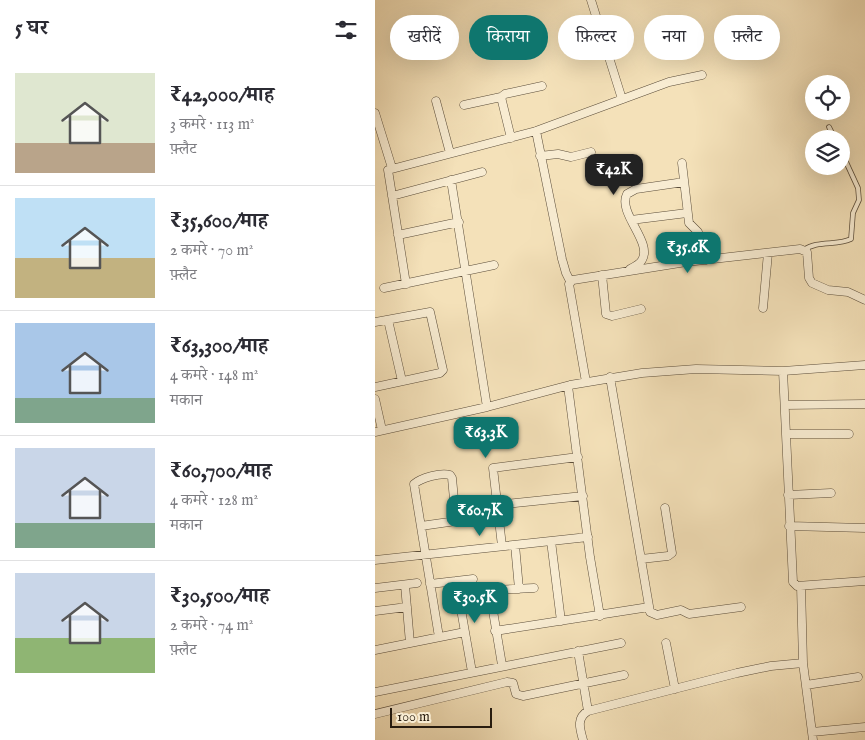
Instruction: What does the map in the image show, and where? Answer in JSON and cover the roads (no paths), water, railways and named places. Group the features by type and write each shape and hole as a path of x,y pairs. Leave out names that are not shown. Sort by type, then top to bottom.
{"street":[{"path":"591,0 622,99"},
{"path":"405,284 388,170 536,132 669,82 702,75"},
{"path":"464,105 542,86"},
{"path":"501,97 511,138"},
{"path":"436,101 450,153"},
{"path":"375,113 392,168"},
{"path":"536,132 562,259 570,281 586,382"},
{"path":"541,156 558,154 571,157 591,152"},
{"path":"682,163 689,223 698,232 706,260"},
{"path":"392,196 482,172"},
{"path":"451,180 487,406"},
{"path":"625,272 643,260 644,253 625,201 627,194 636,189 684,182"},
{"path":"631,220 687,213"},
{"path":"398,235 459,222"},
{"path":"570,281 706,260 804,250 808,255 809,278 812,283 828,290 848,292 865,300"},
{"path":"763,308 768,253"},
{"path":"384,288 494,265"},
{"path":"602,275 606,314 612,316 641,309"},
{"path":"375,322 430,312 443,370 440,373 375,387"},
{"path":"387,320 403,381"},
{"path":"375,399 379,431 586,382 641,373 696,369 783,371 865,365"},
{"path":"783,371 792,579 795,585 801,586 865,581"},
{"path":"610,378 650,612 653,614 681,610 689,614 741,606"},
{"path":"568,386 600,616"},
{"path":"785,405 865,404"},
{"path":"786,434 849,434"},
{"path":"502,546 493,471 495,466 577,457"},
{"path":"421,526 457,521 452,478 450,475 445,474 418,480 414,484 439,637"},
{"path":"788,494 831,493"},
{"path":"497,505 583,496"},
{"path":"641,559 668,556 672,553 665,508"},
{"path":"789,526 865,528"},
{"path":"375,560 588,537"},
{"path":"551,541 561,621"},
{"path":"515,545 519,589"},
{"path":"430,584 473,579"},
{"path":"456,581 472,672"},
{"path":"375,588 417,583"},
{"path":"405,584 410,643"},
{"path":"801,586 803,663 813,736 865,727"},
{"path":"502,666 495,631 491,592 533,588"},
{"path":"375,611 407,607"},
{"path":"495,631 649,607"},
{"path":"375,650 465,632"},
{"path":"375,692 621,643"},
{"path":"666,643 675,689"},
{"path":"578,651 588,711"},
{"path":"583,740 580,720 582,715 588,711 771,666 803,663"},
{"path":"375,714 507,682 513,683 516,694 519,696 583,685 624,675"},
{"path":"806,685 858,677"}],"lane":[{"path":"804,250 813,245 851,239 853,213 859,200 858,188 850,171"}]}
